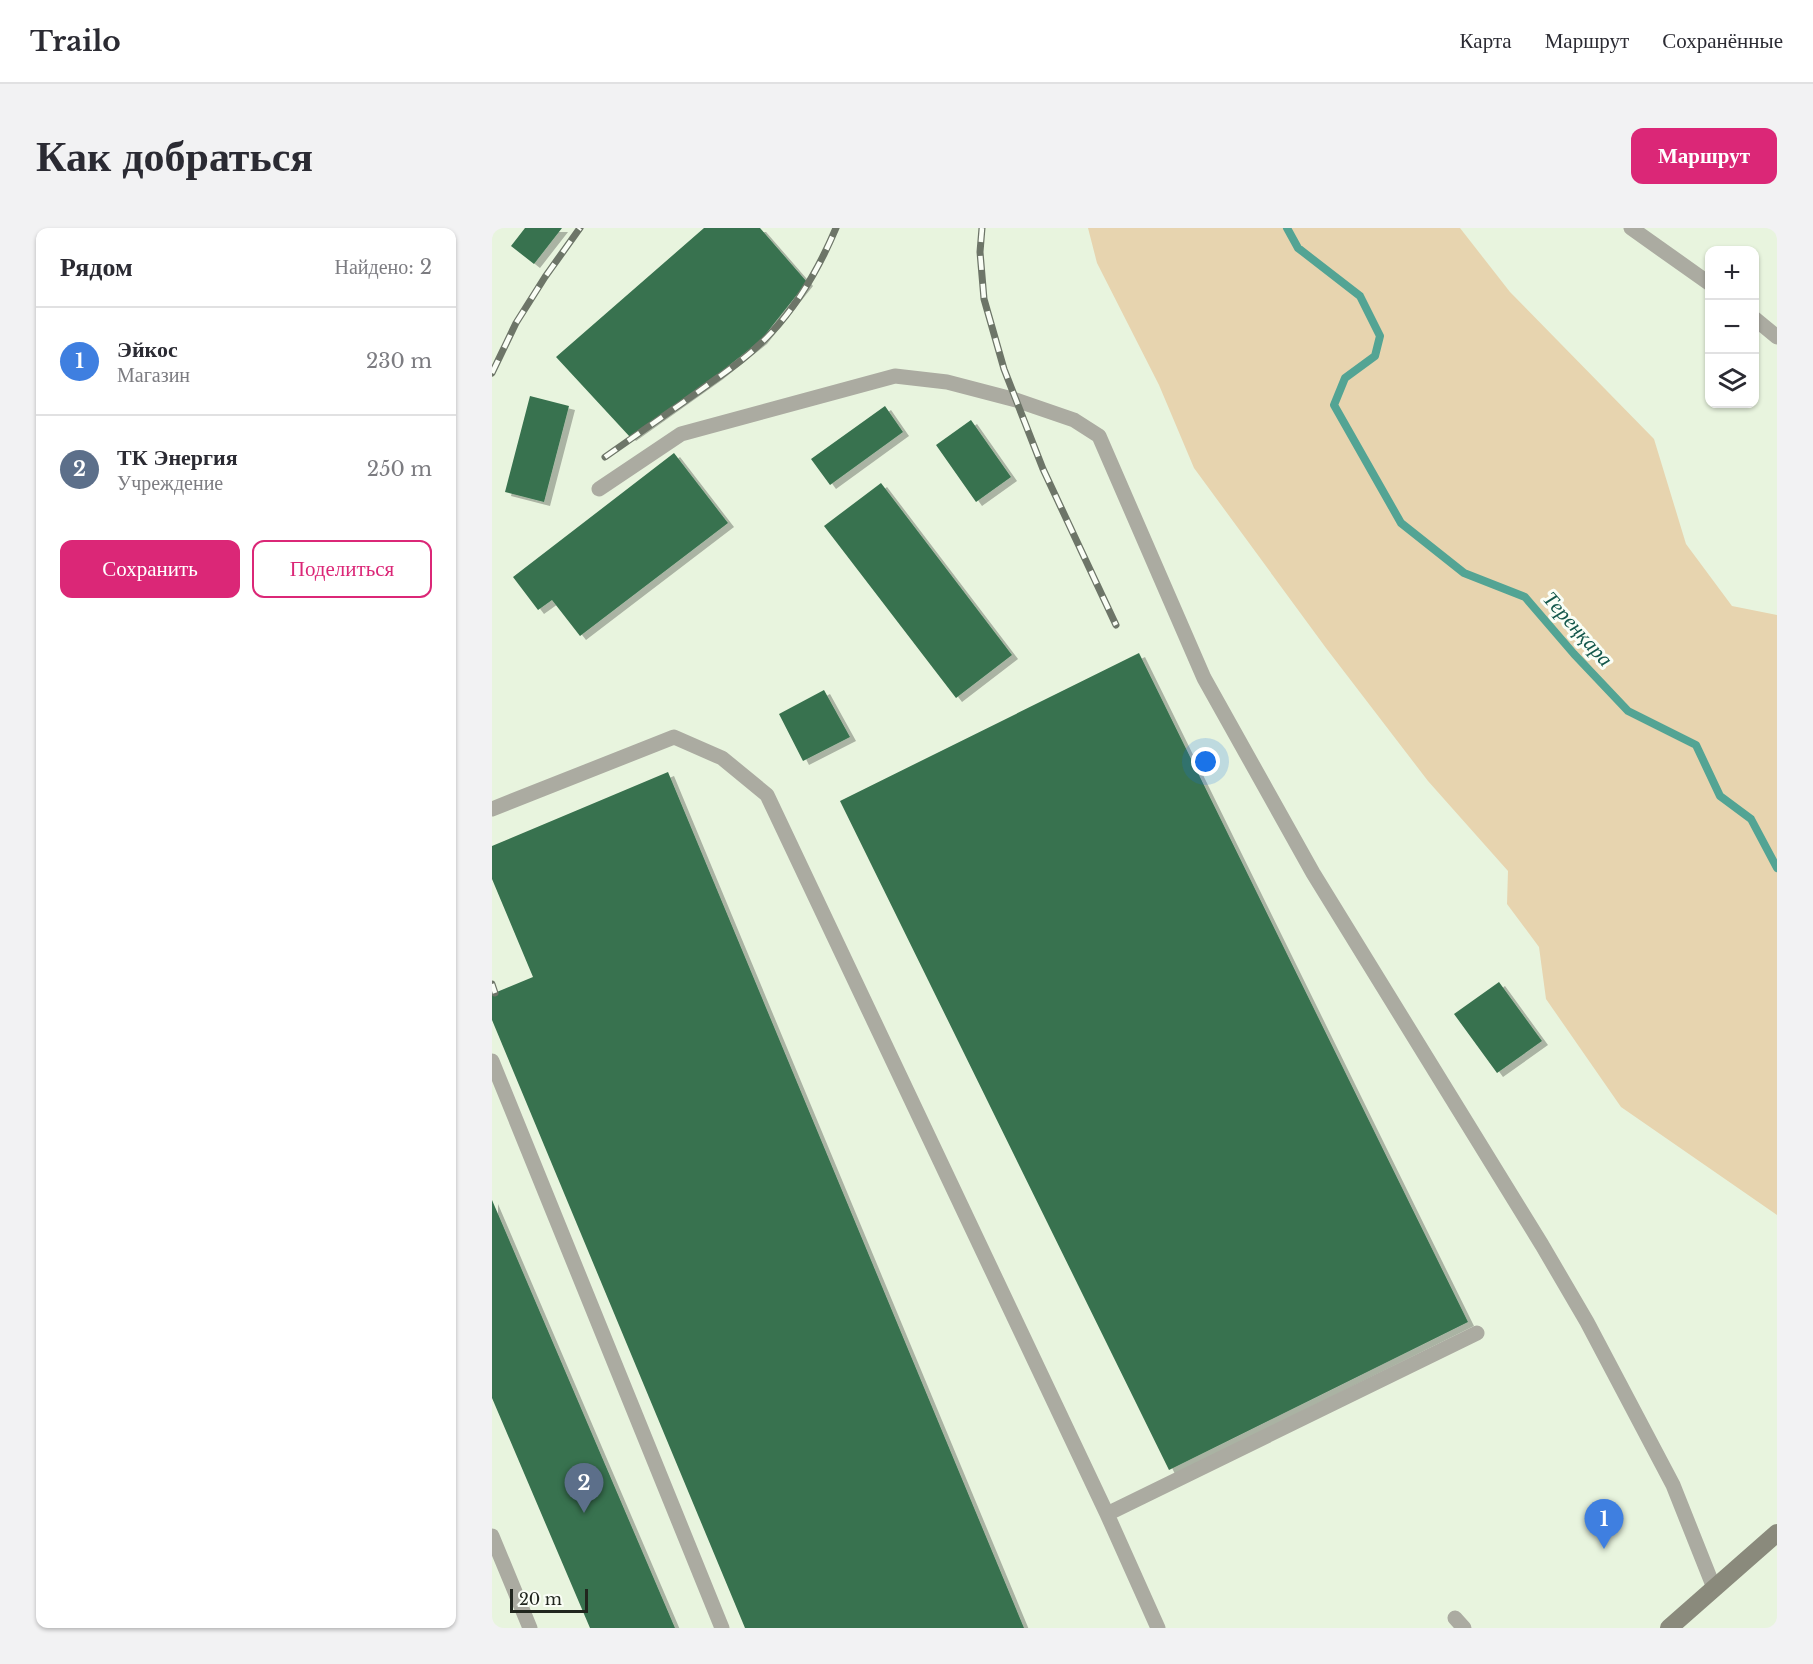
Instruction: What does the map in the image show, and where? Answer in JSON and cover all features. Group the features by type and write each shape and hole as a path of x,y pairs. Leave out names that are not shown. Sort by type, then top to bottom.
{"main road":[{"path":"1669,1628 1777,1533"}],"lane":[{"path":"1631,228 1705,280"},
{"path":"1759,321 1777,337"},
{"path":"599,489 681,434 895,376 947,382 1016,400 1074,420 1100,436 1204,678 1313,873 1587,1322 1673,1485 1714,1588"},
{"path":"492,809 674,737 722,758 767,795 1107,1514 1158,1628"},
{"path":"492,1061 722,1628"},
{"path":"1107,1514 1477,1333"},
{"path":"492,1536 530,1628"}],"shaded area":[{"path":"1088,228 1460,228 1510,292 1654,439 1686,544 1732,606 1777,615 1777,1215 1621,1107 1546,999 1539,947 1507,904 1508,871 1428,781 1326,648 1194,468 1159,385 1097,263"}],"building":[{"path":"525,228 562,228 534,264 511,246"},
{"path":"704,228 760,228 807,282 761,340 716,376 630,437 556,357"},
{"path":"530,396 569,406 544,502 505,492"},
{"path":"885,406 903,432 830,485 811,459"},
{"path":"971,420 1011,477 976,502 936,445"},
{"path":"674,453 728,523 580,636 552,600 538,610 513,577"},
{"path":"881,483 1012,655 956,698 824,526"},
{"path":"1139,653 1468,1322 1169,1470 840,801"},
{"path":"824,690 850,737 803,761 779,714"},
{"path":"668,772 1024,1628 745,1628 492,1020 492,994 533,977 492,879 492,846"},
{"path":"1499,982 1542,1041 1497,1073 1454,1014"},
{"path":"492,1200 675,1628 590,1628 492,1398"}],"waterway":[{"name":"Тереңқара","path":"1287,228 1298,248 1360,296 1380,336 1375,356 1345,378 1334,405 1401,523 1464,573 1525,597 1574,654 1628,711 1696,745 1720,796 1751,819 1777,868"}],"railway":[{"path":"492,373 516,323 580,228"},
{"path":"605,457 725,373 762,342 800,297 836,228"},
{"path":"982,228 980,252 984,299 1004,369 1043,469 1116,625"},
{"path":"492,984 495,993"}],"place":[{"name":"ТК Энергия","path":"584,1513"},
{"name":"Эйкос","path":"1604,1549"}]}
